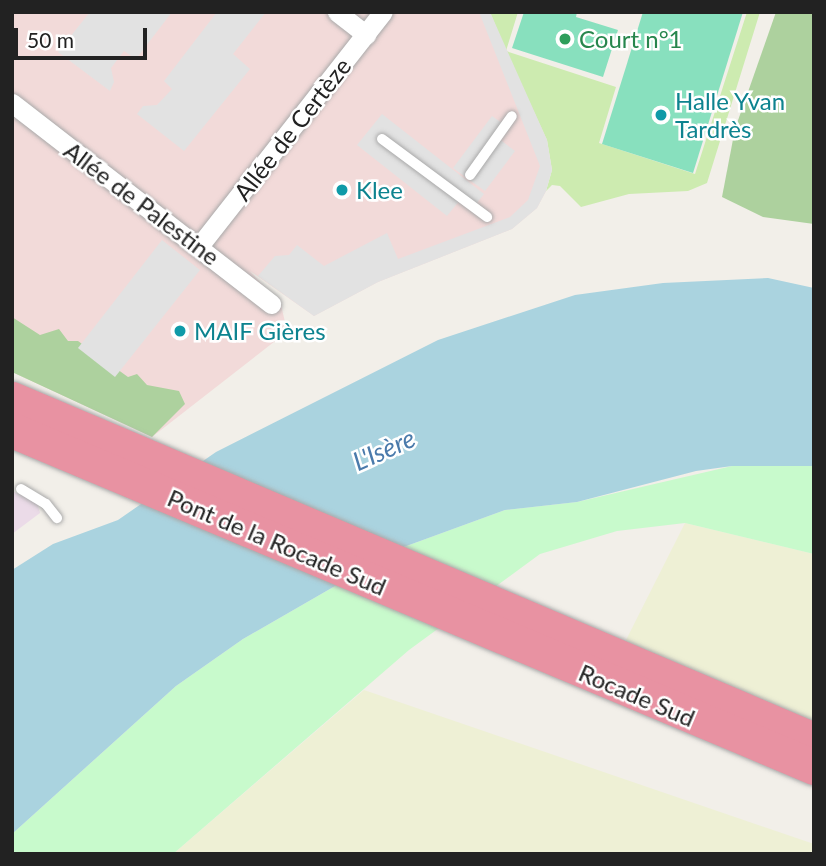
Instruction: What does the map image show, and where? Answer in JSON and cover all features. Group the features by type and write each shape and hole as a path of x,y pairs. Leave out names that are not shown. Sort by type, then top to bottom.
{"highway":[{"name":"Pont de la Rocade Sud","path":"12,399 491,602"},
{"name":"Pont de la Rocade Sud","path":"12,430 462,621"},
{"name":"Rocade Sud","path":"491,602 814,740"},
{"name":"Rocade Sud","path":"462,621 814,767"}],"street":[{"path":"337,12 366,35"},
{"name":"Allée de Certèze","path":"200,245 383,12"},
{"name":"Allée de Palestine","path":"12,103 200,245 271,304"}],"lane":[{"path":"470,175 512,116"},
{"path":"382,139 487,217"},
{"path":"21,489 46,504 57,518"}],"shaded area":[{"path":"12,12 490,12 547,140 546,191 537,208 512,229 378,282 314,316 250,271 281,305 285,322 279,338 152,437 12,372"},
{"path":"90,12 172,12 136,59 124,51 111,68 114,82 110,91 58,52"},
{"path":"217,12 266,12 233,54 250,69 184,151 137,114 143,106 157,105 172,89 164,81"},
{"path":"479,12 490,12 547,140 552,170 546,191 537,208 512,229 378,282 314,316 258,276 275,256 289,255 297,245 324,266 387,233 398,259 510,217 528,200 540,166"},
{"path":"382,114 484,194 472,209 460,200 447,216 357,145"},
{"path":"492,116 506,126 498,138 515,151 485,191 453,168"},
{"path":"162,240 200,270 115,377 78,348"},
{"path":"12,491 37,502 40,513 12,534"}],"green space":[{"path":"490,12 518,12 506,51"},
{"name":"Court n°1","path":"524,12 577,12 576,17 618,30 603,77 512,48"},
{"name":"Halle Yvan Tardrès","path":"643,12 743,12 693,173 602,144"},
{"path":"747,12 760,12 707,183 688,191 629,194 581,207 560,186 552,185 546,191 552,170 547,140 506,51 616,87 599,143 695,174"},
{"path":"776,12 814,12 814,224 763,217 722,197 735,129"},
{"path":"12,317 40,335 59,329 68,341 78,341 128,377 137,374 147,385 179,391 185,404 152,437 12,372"},
{"path":"732,466 814,466 814,554 685,523 617,531 540,554 409,650 173,854 12,854 12,834 176,686 243,639 401,548 505,510 577,502"},
{"path":"685,523 814,554 814,727 620,652"},
{"path":"364,690 814,844 814,854 173,854"}],"water":[{"name":"L'Isère","path":"768,278 814,288 814,466 732,466 696,471 577,502 505,510 401,548 243,639 176,686 12,834 12,570 53,544 118,520 216,452 438,340 575,295 663,283"}],"place":[{"name":"Court n°1","path":"565,39"},
{"name":"Halle Yvan Tardrès","path":"661,115"},
{"name":"Klee","path":"342,190"},
{"name":"MAIF Gières","path":"180,331"}]}
